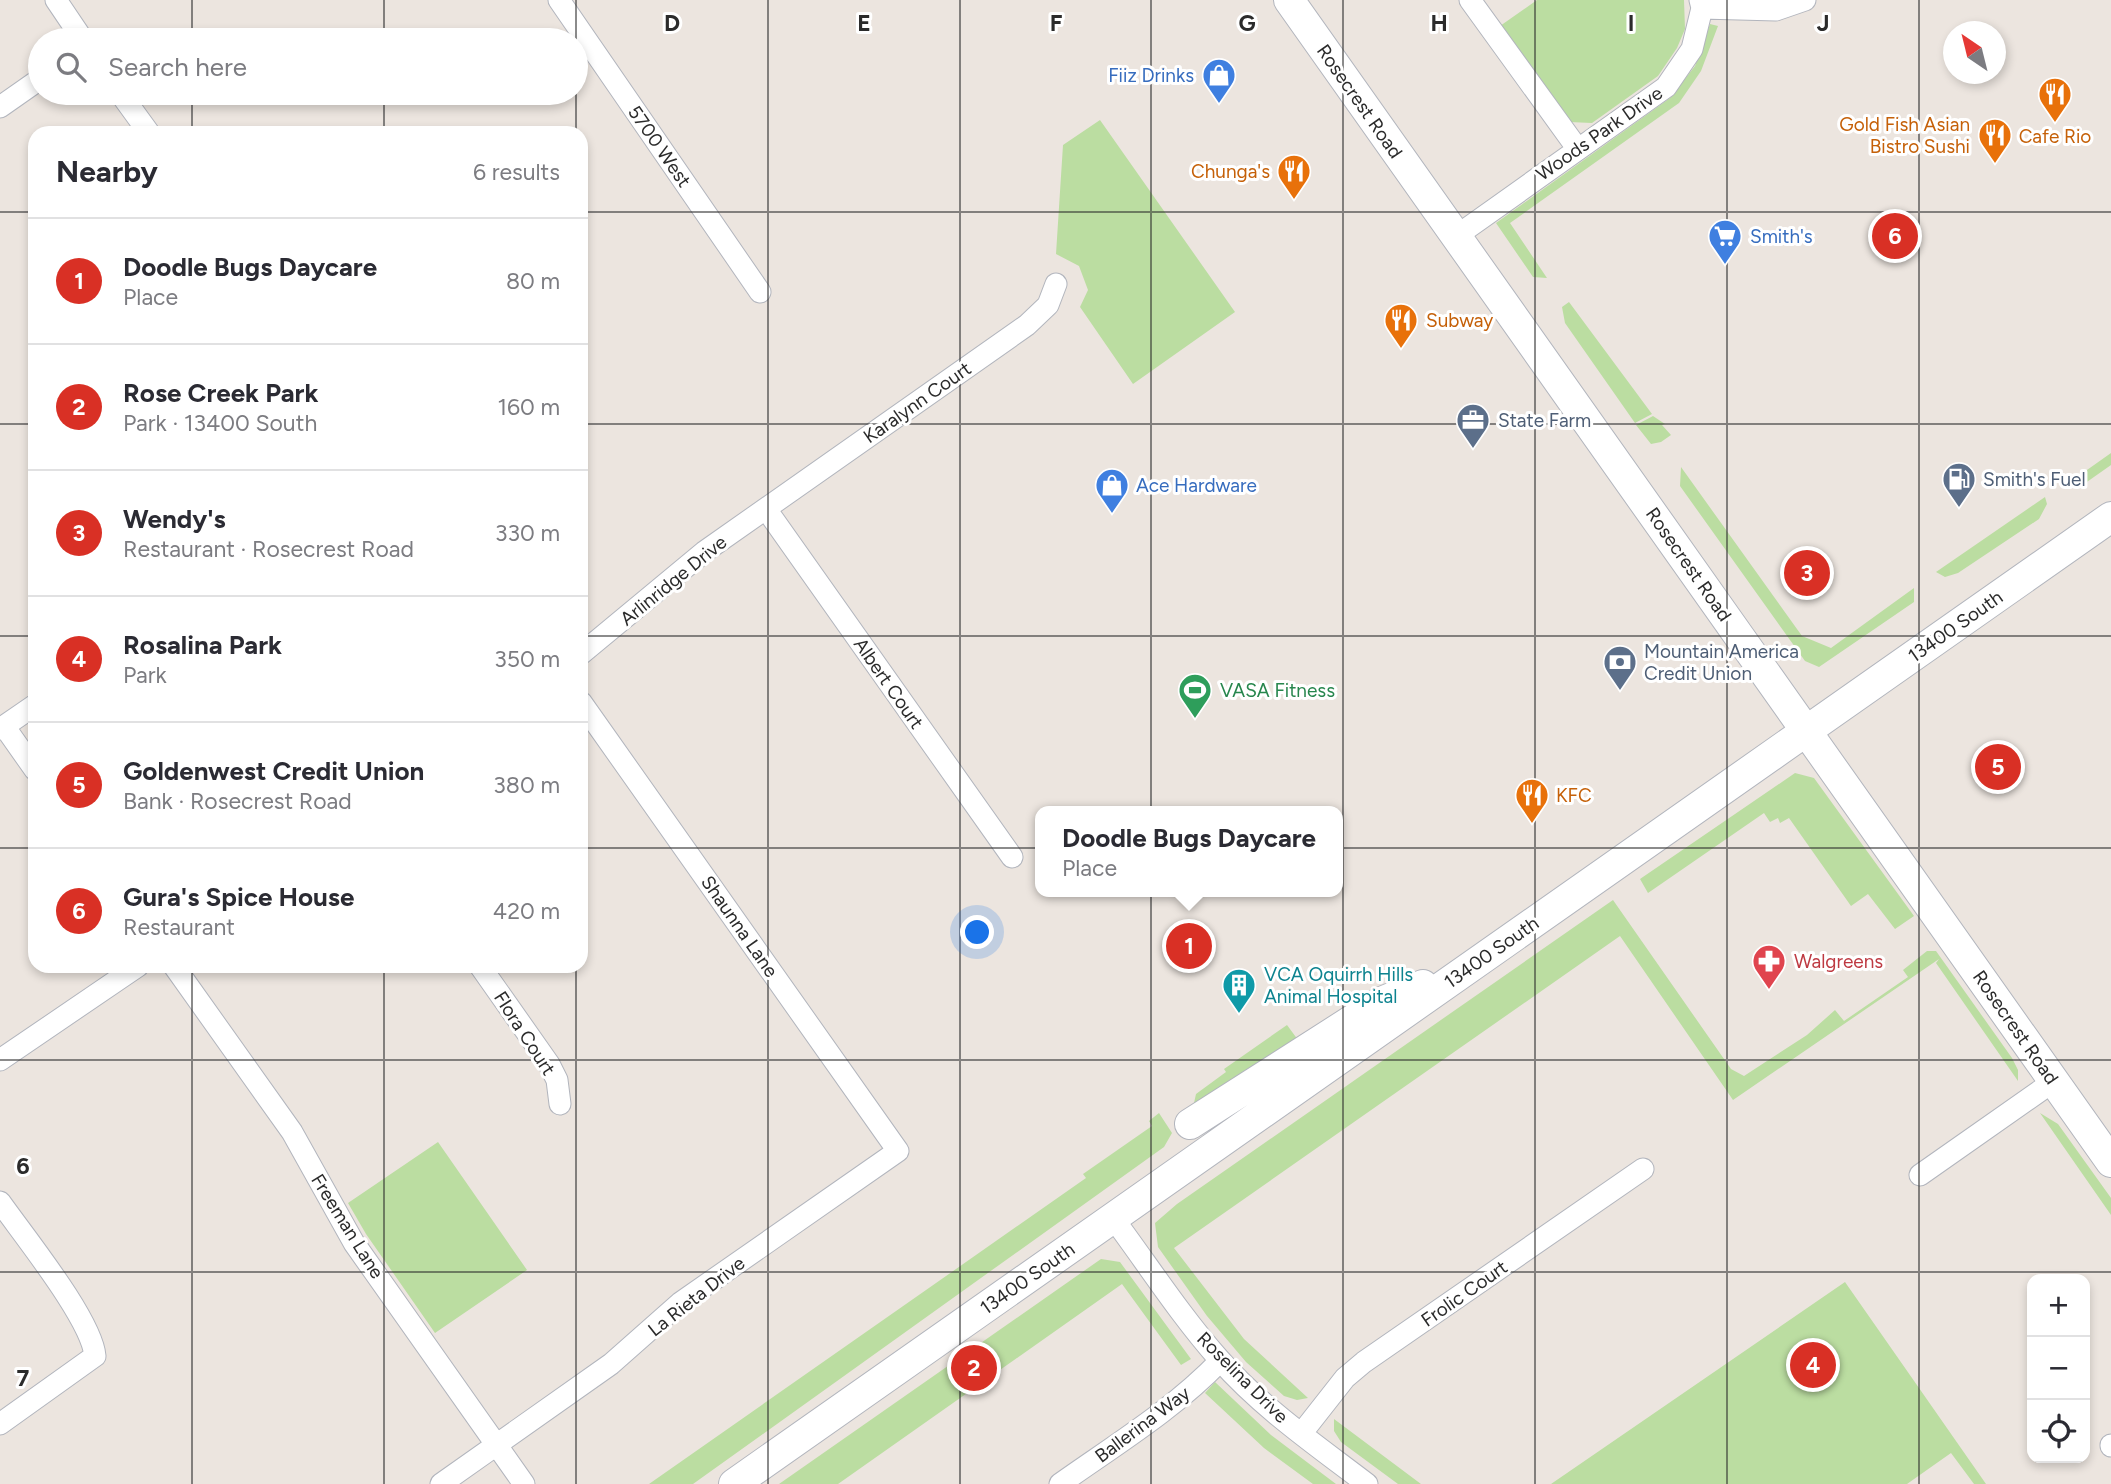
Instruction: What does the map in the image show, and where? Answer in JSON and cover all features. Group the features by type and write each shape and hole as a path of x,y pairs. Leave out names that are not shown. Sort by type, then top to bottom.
{"main road":[{"name":"Rosecrest Road","path":"1289,0 2111,1163"},
{"name":"13400 South","path":"734,1484 2111,517"},
{"path":"1190,1124 1379,1003 1475,963"}],"street":[{"path":"55,0 75,28"},
{"name":"5700 West","path":"559,0 578,28"},
{"path":"1470,0 1577,148"},
{"path":"1701,4 1776,10 1805,0"},
{"name":"Woods Park Drive","path":"1455,237 1666,87 1692,49 1701,4"},
{"name":"5700 West","path":"588,42 760,292"},
{"path":"0,107 28,87"},
{"path":"129,105 144,126"},
{"name":"Karalynn Court","path":"766,509 1027,325 1048,305 1056,284"},
{"name":"Arlinridge Drive","path":"588,648 680,570 766,509"},
{"name":"Albert Court","path":"766,509 1013,857"},
{"path":"28,710 2,727 28,761"},
{"name":"Shaunna Lane","path":"588,712 898,1151"},
{"path":"0,1060 128,973"},
{"name":"Freeman Lane","path":"179,973 292,1132 355,1242 524,1484"},
{"name":"Flora Court","path":"485,973 549,1063 557,1080 560,1104"},
{"path":"1920,1175 2054,1081"},
{"name":"La Rieta Drive","path":"441,1484 611,1364 680,1303 898,1151"},
{"name":"Frolic Court","path":"1301,1434 1346,1378 1364,1362 1643,1169"},
{"path":"0,1202 83,1321 94,1344 95,1356 0,1424"},
{"name":"Roselina Drive","path":"1113,1218 1220,1361 1301,1434 1367,1484"},
{"name":"Ballerina Way","path":"1060,1484 1148,1422 1202,1380 1220,1361"}],"green space":[{"path":"1537,0 1684,0 1685,29 1677,48 1658,76 1592,123 1569,122 1500,26"},
{"path":"1710,24 1718,26 1701,71 1679,103 1510,223 1547,278 1533,277 1496,223 1670,98 1695,66"},
{"path":"1100,120 1235,312 1133,384 1080,307 1088,290 1079,266 1056,254 1063,145"},
{"path":"1569,302 1652,414 1635,423 1565,323 1562,307"},
{"path":"1653,416 1665,424 1662,425 1671,435 1661,442 1651,444 1636,425"},
{"path":"2111,453 2111,465 2084,484 2070,482"},
{"path":"1681,467 1802,636 1831,648 1914,588 1914,602 1819,667 1805,661 1680,486"},
{"path":"2045,497 2047,504 2039,519 1958,573 1945,577 1936,572"},
{"path":"1795,773 1814,778 1914,916 1895,929 1868,894 1851,906 1789,818 1780,823 1778,818 1770,822 1764,813 1648,893 1640,879"},
{"path":"1613,900 1731,1069 1744,1076 1807,1035 1835,1010 1844,1021 1908,977 1903,970 1927,951 1936,951 2012,1058 2018,1070 2018,1081 1936,963 1939,959 1733,1100 1620,936 1174,1248 1244,1339 1308,1398 1297,1400 1284,1396 1246,1362 1207,1316 1158,1247 1155,1223 1177,1204"},
{"path":"1287,1025 1301,1044 1201,1111 1194,1103 1196,1094 1226,1072 1224,1069"},
{"path":"1159,1113 1172,1133 1164,1147 693,1484 649,1484 1086,1178 1083,1174 1152,1126 1149,1121"},
{"path":"2040,1113 2058,1124 2111,1198 2111,1215"},
{"path":"438,1142 527,1270 435,1333 366,1234 348,1203"},
{"path":"1101,1259 1120,1262 1191,1359 1181,1365 1122,1284 838,1484 779,1484"},
{"path":"1845,1282 1986,1484 1974,1484 1951,1453 1907,1484 1551,1484"},
{"path":"1215,1382 1271,1435 1336,1484 1313,1484 1264,1448 1205,1393"},
{"path":"1334,1419 1421,1484 1398,1484 1341,1442 1334,1431"}],"place":[{"name":"Fiiz Drinks","path":"1219,105"},
{"name":"Cafe Rio","path":"2055,124"},
{"name":"Gold Fish Asian Bistro Sushi","path":"1995,165"},
{"name":"Chunga's","path":"1294,201"},
{"name":"Gura's Spice House","path":"1895,236"},
{"name":"Smith's","path":"1725,266"},
{"name":"Subway","path":"1401,350"},
{"name":"State Farm","path":"1473,450"},
{"name":"Smith's Fuel","path":"1959,509"},
{"name":"Ace Hardware","path":"1112,515"},
{"name":"Wendy's","path":"1807,573"},
{"name":"Mountain America Credit Union","path":"1620,692"},
{"name":"VASA Fitness","path":"1195,720"},
{"name":"Goldenwest Credit Union","path":"1998,767"},
{"name":"KFC","path":"1532,825"},
{"name":"Doodle Bugs Daycare","path":"1189,946"},
{"name":"Walgreens","path":"1769,991"},
{"name":"VCA Oquirrh Hills Animal Hospital","path":"1239,1015"},
{"name":"Rosalina Park","path":"1813,1365"},
{"name":"Rose Creek Park","path":"974,1368"}]}
